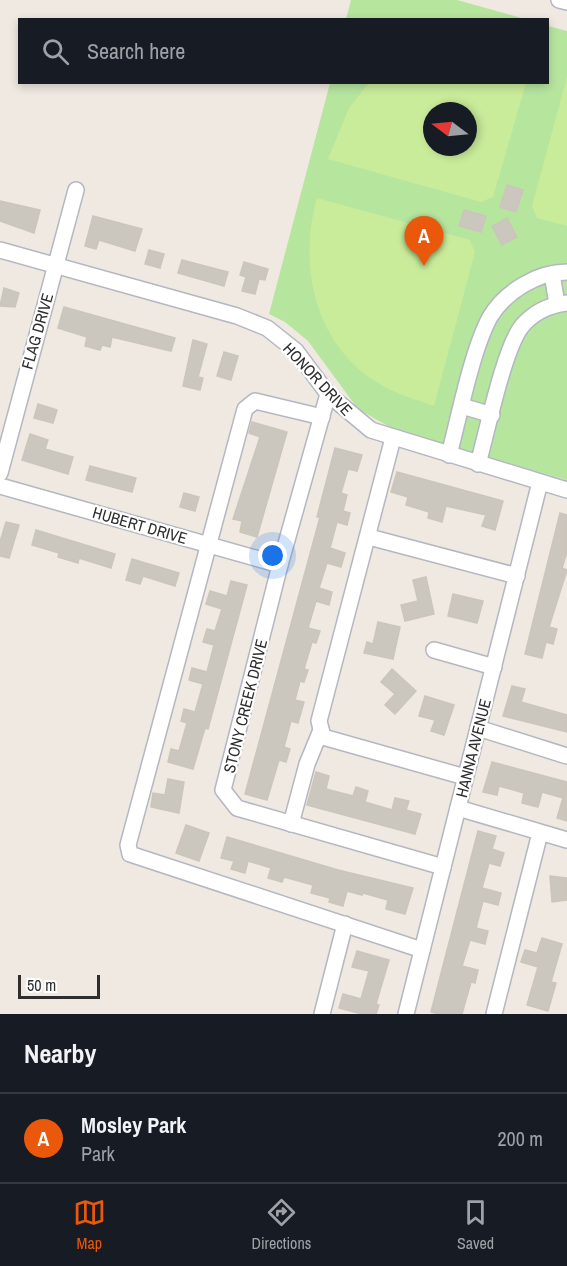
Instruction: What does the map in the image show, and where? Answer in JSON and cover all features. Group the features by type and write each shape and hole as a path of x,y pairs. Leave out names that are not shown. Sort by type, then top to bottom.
{"street":[{"path":"559,0 567,2"},
{"name":"FLAG DRIVE","path":"0,473 76,190"},
{"name":"HONOR DRIVE","path":"0,250 237,316 267,328 296,351 328,394 371,430 567,490"},
{"path":"449,455 479,345 490,317 510,294 535,278 560,273 562,303 531,316 514,339 478,464"},
{"name":"STONY CREEK DRIVE","path":"328,394 280,565 223,790 237,808 443,867"},
{"path":"322,417 255,401 248,404 207,544 129,845 130,854 422,951"},
{"path":"462,406 492,415"},
{"path":"393,438 369,537 319,721 323,738 465,777"},
{"name":"HANNA AVENUE","path":"406,1014 540,482"},
{"name":"HUBERT DRIVE","path":"0,486 280,565"},
{"path":"369,537 517,576"},
{"path":"434,650 494,667"},
{"path":"478,728 567,756"},
{"path":"291,825 307,764 321,730"},
{"path":"458,808 567,840"},
{"path":"494,1014 540,833"},
{"path":"322,1014 345,924"}],"green space":[{"path":"351,0 457,0 521,18 346,18"},
{"path":"549,26 567,31 567,480 395,430 358,409 308,341 285,322 269,314 330,84 549,84"},
{"path":"567,77 567,226 537,218 532,206"},
{"path":"368,84 526,84 493,197 481,202 328,159 349,108"},
{"path":"317,198 470,240 475,252 434,406 389,389 360,370 342,351 327,329 317,304 311,278 309,252 311,225"}],"building":[{"path":"507,185 523,190 516,212 500,207"},
{"path":"0,201 40,210 34,233 0,221"},
{"path":"464,210 486,216 481,232 459,226"},
{"path":"93,216 142,229 135,251 99,240 96,249 85,246"},
{"path":"507,218 517,237 502,245 492,226"},
{"path":"149,250 164,254 160,268 145,264"},
{"path":"182,260 228,272 224,286 178,273"},
{"path":"244,262 268,269 265,280 259,279 255,294 242,291 246,277 240,275"},
{"path":"4,288 19,293 15,307 0,306"},
{"path":"64,307 175,338 171,351 112,337 110,347 102,345 100,350 85,346 87,337 58,328"},
{"path":"193,340 207,344 198,377 203,378 200,390 183,386"},
{"path":"224,352 238,356 231,380 217,376"},
{"path":"38,404 57,410 53,423 34,418"},
{"path":"252,422 287,432 257,537 240,532 242,521 233,519 260,437 249,433"},
{"path":"30,434 48,440 45,449 73,457 68,474 22,460"},
{"path":"335,448 362,455 357,471 348,469 341,493 347,495 343,511 350,513 347,525 337,522 330,548 345,553 341,567 327,563 319,588 332,592 329,605 316,601 308,628 320,631 316,643 312,642 304,669 308,670 304,682 300,681 295,700 304,702 298,723 291,721 284,747 290,749 286,762 279,760 267,800 245,794 320,517 317,517"},
{"path":"90,466 136,478 132,492 86,480"},
{"path":"397,472 503,501 495,530 482,526 486,515 446,506 442,522 428,518 429,512 406,505 408,497 391,492"},
{"path":"184,493 199,497 195,511 180,507"},
{"path":"560,513 567,515 567,552 562,568 567,570 549,627 557,629 553,644 546,642 542,658 525,654"},
{"path":"6,522 19,525 9,558 0,556 0,542"},
{"path":"36,530 115,554 111,568 79,558 78,563 58,557 59,553 32,545"},
{"path":"132,559 179,573 175,586 143,576 140,584 126,580"},
{"path":"426,577 434,614 405,621 401,605 418,601 413,580"},
{"path":"231,581 247,585 208,729 205,728 193,769 168,762 171,749 179,751 187,723 181,721 184,709 195,712 203,684 189,680 192,668 207,672 214,645 203,642 207,629 215,631 222,609 206,604 210,591 227,596"},
{"path":"453,594 483,601 477,623 448,616"},
{"path":"378,622 400,627 393,659 364,653 367,642 373,644"},
{"path":"392,669 416,691 395,714 385,705 395,694 381,682"},
{"path":"512,686 525,689 521,702 567,715 567,732 503,716"},
{"path":"425,696 454,705 444,735 431,731 435,720 419,716"},
{"path":"492,762 567,782 567,821 557,818 563,798 542,792 538,807 522,803 524,793 499,786 497,795 483,792"},
{"path":"316,772 329,776 326,789 353,796 356,787 368,791 365,802 392,810 395,798 409,801 406,810 421,814 415,834 307,805"},
{"path":"168,779 184,782 179,813 151,807 153,793 165,795"},
{"path":"186,825 209,833 199,861 176,853"},
{"path":"478,831 496,836 492,849 504,853 500,866 489,863 482,888 501,893 498,905 483,901 476,928 488,931 485,944 470,940 462,966 478,970 475,983 471,982 462,1014 439,1014 431,1012"},
{"path":"227,837 338,870 413,888 405,914 386,909 388,900 363,893 362,895 347,891 343,906 329,902 330,898 311,893 313,885 284,877 282,882 268,878 271,868 248,861 245,873 231,869 234,861 221,858"},
{"path":"550,876 567,878 567,900 552,902"},
{"path":"542,938 562,944 551,982 556,983 548,1011 527,1005 538,967 521,962 525,950 537,953"},
{"path":"357,951 389,960 376,1004 379,1005 376,1014 362,1014 339,1008 343,994 361,999 369,971 352,967"}],"place":[{"name":"Mosley Park","path":"424,266"}]}
